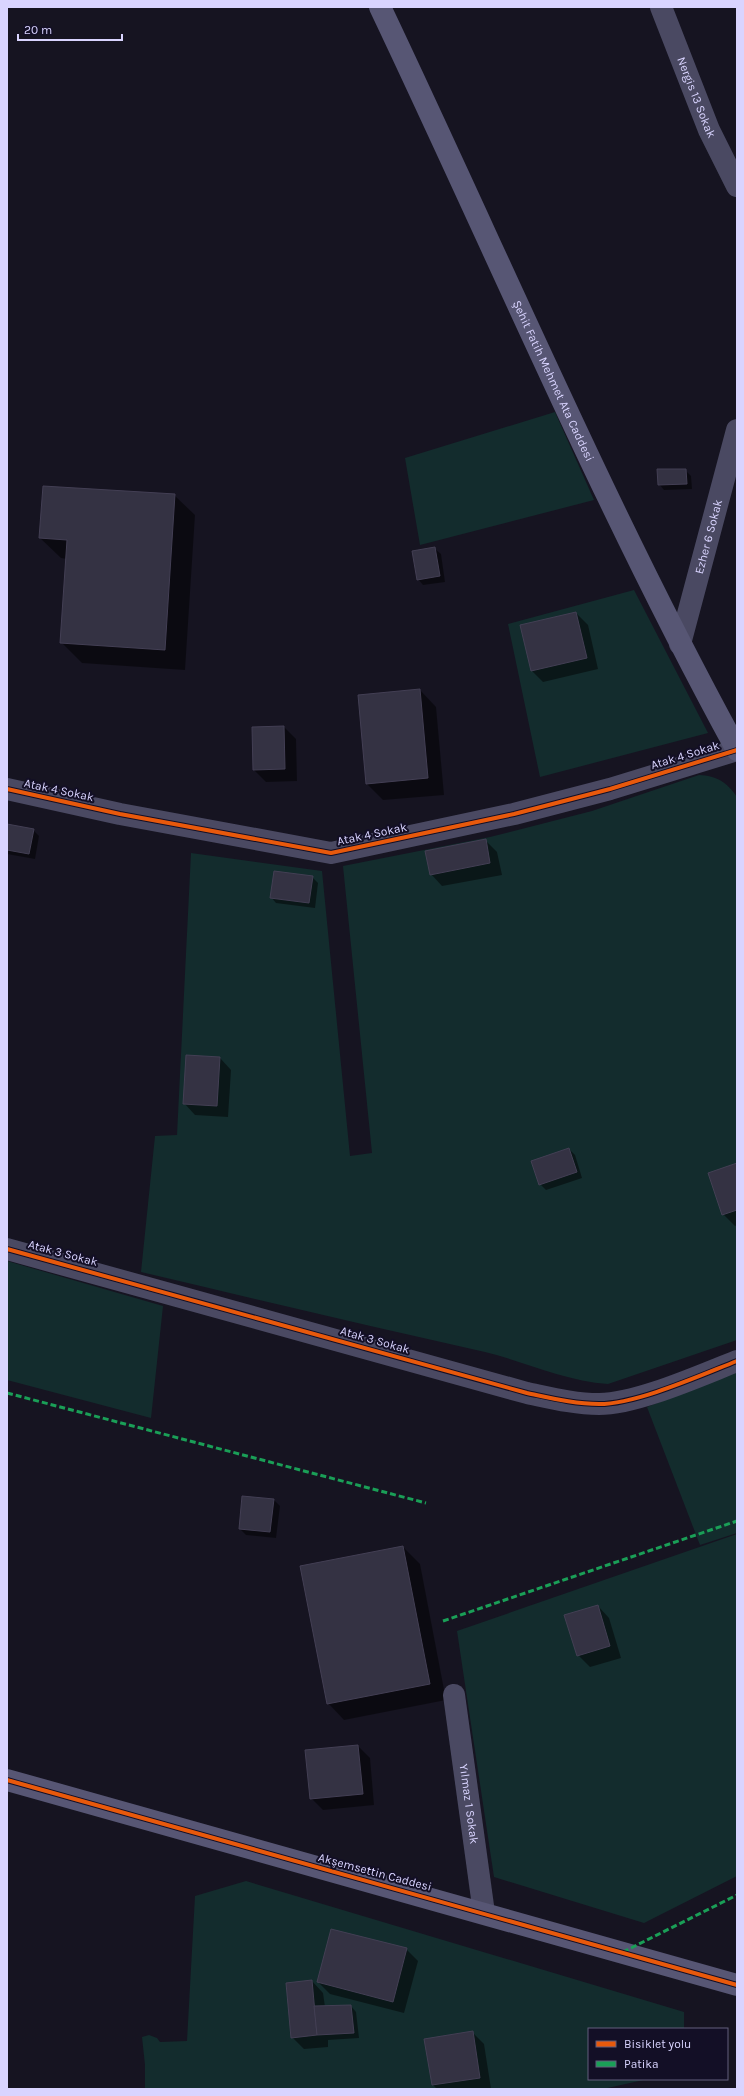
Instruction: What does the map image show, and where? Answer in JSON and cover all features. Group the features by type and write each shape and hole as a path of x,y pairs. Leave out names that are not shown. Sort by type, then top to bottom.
{"main road":[{"name":"Şehit Fatih Mehmet Ata Caddesi","path":"380,7 504,271 598,478 680,644 737,750"},
{"name":"Akşemsettin Caddesi","path":"7,1780 737,1985"}],"street":[{"name":"Nergis 13 Sokak","path":"661,7 709,130 737,186"},
{"name":"Ezher 6 Sokak","path":"680,644 737,430"},
{"name":"Atak 4 Sokak","path":"7,789 120,814 331,853 521,812 610,789 737,750"},
{"name":"Atak 3 Sokak","path":"7,1248 527,1393 570,1402 601,1404 628,1400 737,1361"},
{"name":"Yılmaz 1 Sokak","path":"454,1695 484,1913"}],"green space":[{"path":"555,412 594,500 420,545 405,458"},
{"path":"634,590 708,733 540,777 508,624"},
{"path":"699,775 716,778 729,787 737,797 737,1340 608,1384 576,1379 485,1352 141,1272 155,1136 177,1135 191,853 322,871 350,1156 372,1153 343,866 490,837 592,811"},
{"path":"7,1261 163,1306 151,1418 7,1380"},
{"path":"737,1372 737,1533 700,1545 647,1407"},
{"path":"737,1534 737,1876 644,1923 494,1877 457,1631"},
{"path":"246,1881 684,2012 684,2028 588,2028 588,2080 644,2080 603,2089 145,2089 145,2065 142,2037 149,2035 157,2038 160,2042 187,2041 195,1896"}],"building":[{"path":"657,469 686,469 687,484 658,485"},
{"path":"43,486 175,494 165,650 60,643 67,540 39,538"},
{"path":"435,547 440,576 417,580 412,551"},
{"path":"576,612 587,658 531,671 520,625"},
{"path":"420,689 428,778 366,784 358,695"},
{"path":"284,726 285,769 253,770 252,727"},
{"path":"7,824 34,829 29,854 7,850"},
{"path":"486,839 490,863 430,875 425,851"},
{"path":"274,871 313,876 309,903 270,898"},
{"path":"186,1055 220,1057 217,1106 183,1104"},
{"path":"569,1148 577,1172 539,1185 531,1161"},
{"path":"737,1163 737,1210 722,1215 708,1173"},
{"path":"242,1496 274,1499 270,1532 239,1529"},
{"path":"403,1546 430,1684 327,1704 300,1566"},
{"path":"598,1605 610,1646 577,1656 564,1615"},
{"path":"358,1745 363,1794 310,1799 305,1750"},
{"path":"331,1929 407,1948 393,2002 317,1982"},
{"path":"312,1980 317,2035 291,2038 286,1983"},
{"path":"351,2005 354,2033 317,2035 314,2006"},
{"path":"473,2031 480,2078 432,2085 424,2039"}],"marked path":[{"path":"7,1393 426,1503"},
{"path":"443,1621 737,1521"},
{"path":"623,1952 737,1895"}],"cycle path":[{"path":"7,789 120,814 331,853 514,814 610,789 737,750"},
{"path":"7,1249 527,1393 572,1402 599,1404 614,1403 632,1399 669,1388 737,1361"},
{"path":"7,1780 737,1985"}]}
